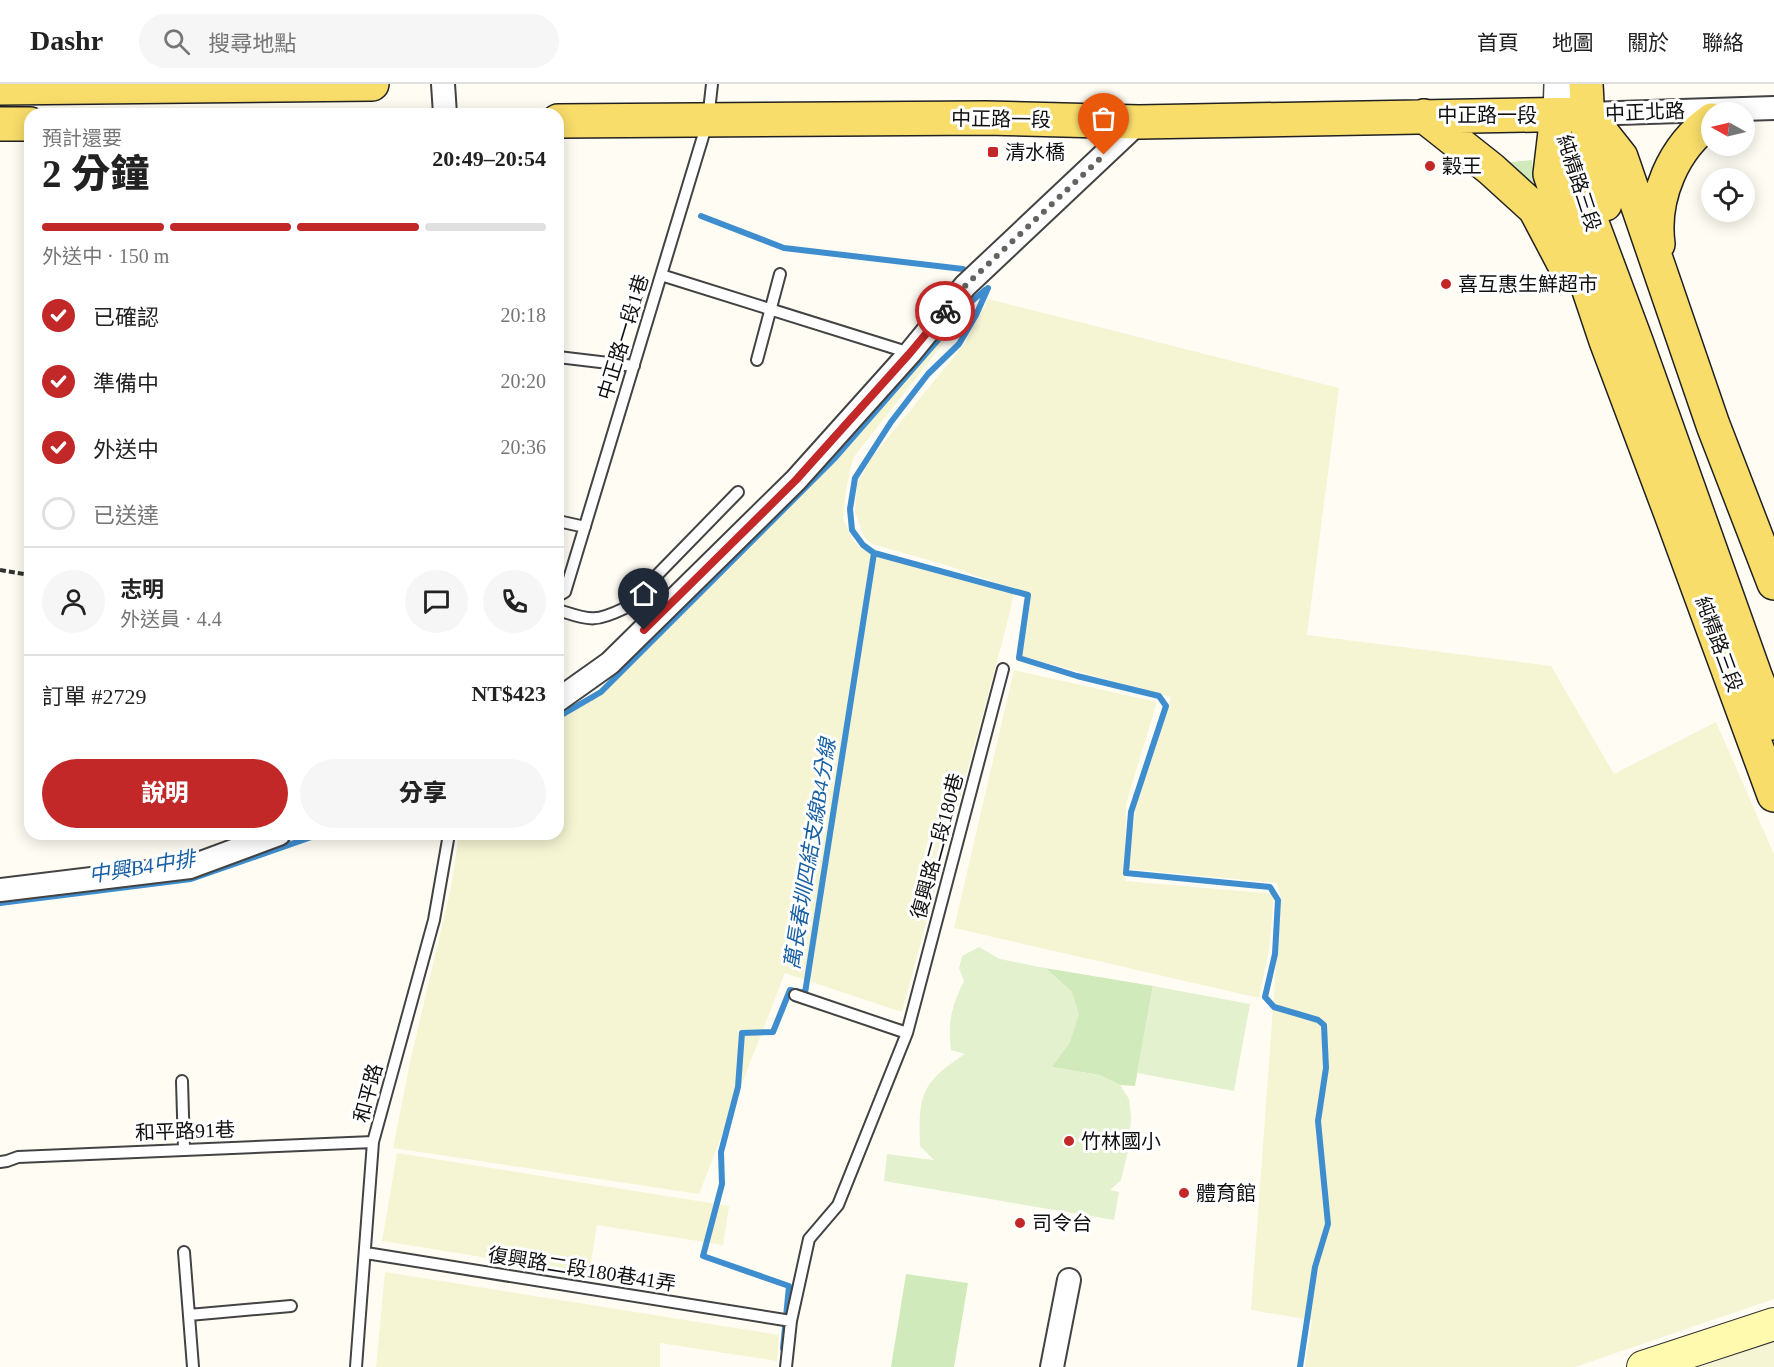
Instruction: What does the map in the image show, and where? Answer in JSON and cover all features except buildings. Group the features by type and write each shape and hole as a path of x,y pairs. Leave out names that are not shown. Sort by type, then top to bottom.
{"main road":[{"path":"0,88 372,84"},
{"name":"中正路一段","path":"564,121 986,118 1139,122 1424,116 1572,99"},
{"name":"純精路三段","path":"1572,99 1621,157 1713,425 1771,562"},
{"name":"純精路三段","path":"1572,99 1550,174 1606,341 1774,795"},
{"name":"純精路三段","path":"1572,99 1590,160 1649,329 1774,665"},
{"name":"純精路三段","path":"1572,99 1589,217 1636,341 1755,678 1774,723"},
{"path":"1424,116 1491,169 1535,209 1606,341"},
{"path":"0,124 24,124"},
{"path":"1664,285 1657,234 1659,203 1670,169 1701,128"},
{"path":"1643,1367 1774,1324"}],"street":[{"path":"443,84 445,108"},
{"name":"中正北路","path":"1572,99 1701,112"},
{"name":"中正北路","path":"1755,110 1774,108"},
{"path":"564,696 610,663 796,480 910,353 965,286 1139,122"},
{"path":"0,890 189,867 263,840"},
{"path":"1052,1367 1069,1280"}],"lane":[{"name":"中正路一段1巷","path":"564,593 708,120 712,84"},
{"path":"757,360 780,274"},
{"path":"661,275 910,353"},
{"path":"564,358 634,366"},
{"path":"564,612 585,618 603,618 625,608 738,492"},
{"path":"564,522 585,527"},
{"name":"復興路二段180巷","path":"786,1367 791,1321 809,1239 838,1206 907,1033 1003,669"},
{"name":"和平路","path":"356,1367 373,1142 434,920 448,840"},
{"path":"795,995 907,1033"},
{"path":"182,1081 184,1149"},
{"name":"和平路91巷","path":"0,1162 18,1157 373,1142"},
{"path":"184,1252 193,1367"},
{"name":"復興路二段180巷41弄","path":"366,1253 791,1321"},
{"path":"189,1315 291,1306"}],"path":[{"path":"0,570 24,574"}],"green space":[{"path":"1532,160 1535,192 1503,163"},
{"path":"979,298 853,458 843,518 852,539 861,549 1011,588 946,565 872,544 864,537 855,511 857,484 872,457 965,343 988,299 1339,388 1307,635 1551,666 1614,774 1716,722 1774,854 1774,1299 1575,1367 1305,1367 1312,1320 1251,1310 1281,898 1277,883 1128,869 1136,804 1171,697 1018,655 1029,593 1015,589 902,1012 785,973 699,1194 393,1148 410,1062 451,887 458,840 564,840 564,714 609,681 667,619 750,538"},
{"path":"1014,670 1157,702 1126,804 1125,881 1274,894 1269,950 1259,998 954,928"},
{"path":"979,947 1000,959 1045,968 1072,992 1079,1014 1070,1042 1052,1067 1099,1075 1120,1085 1129,1099 1131,1117 1129,1147 1121,1180 1110,1190 1119,1192 1114,1220 884,1181 887,1154 934,1160 920,1146 922,1101 931,1082 965,1054 951,1050 950,1022 956,998 964,981 959,968 962,956"},
{"path":"1045,968 1153,986 1135,1086 1120,1085 1099,1075 1051,1067 1070,1042 1072,992"},
{"path":"1153,986 1250,1004 1234,1091 1137,1073"},
{"path":"397,1153 729,1206 723,1245 597,1225 589,1274 382,1241"},
{"path":"385,1272 779,1335 777,1361 660,1343 660,1367 376,1367"},
{"path":"906,1274 968,1283 954,1367 891,1367"},
{"path":"1774,1342 1774,1367 1698,1367"}],"waterway":[{"path":"701,216 784,248 963,269"},
{"path":"988,288 959,344 928,374 891,422 855,478 850,509 852,530 863,545 874,553 1028,595 1019,658 1077,676 1159,696 1166,706 1131,812 1126,873 1270,887 1278,900 1275,954 1265,997 1274,1007 1318,1020 1324,1025 1326,1068 1318,1121 1328,1224 1315,1267 1300,1367"},
{"name":"中興B4中排","path":"564,714 601,692 834,459 972,301 985,290"},
{"name":"萬長春圳四結支線B4分線","path":"783,1348 789,1286 703,1256 722,1184 721,1152 738,1087 742,1033 773,1032 790,990 805,993 874,553"},
{"name":"中興B4中排","path":"0,903 191,879 303,840"}],"way so far":[{"path":"945,311 965,286 1104,155"}],"place":[{"name":"清水橋","path":"993,152"},
{"name":"穀王","path":"1430,166"},
{"name":"喜互惠生鮮超市","path":"1446,284"},
{"name":"竹林國小","path":"1069,1141"},
{"name":"體育館","path":"1184,1193"},
{"name":"司令台","path":"1020,1223"}],"route":[{"path":"644,630 796,480 945,311"}]}
